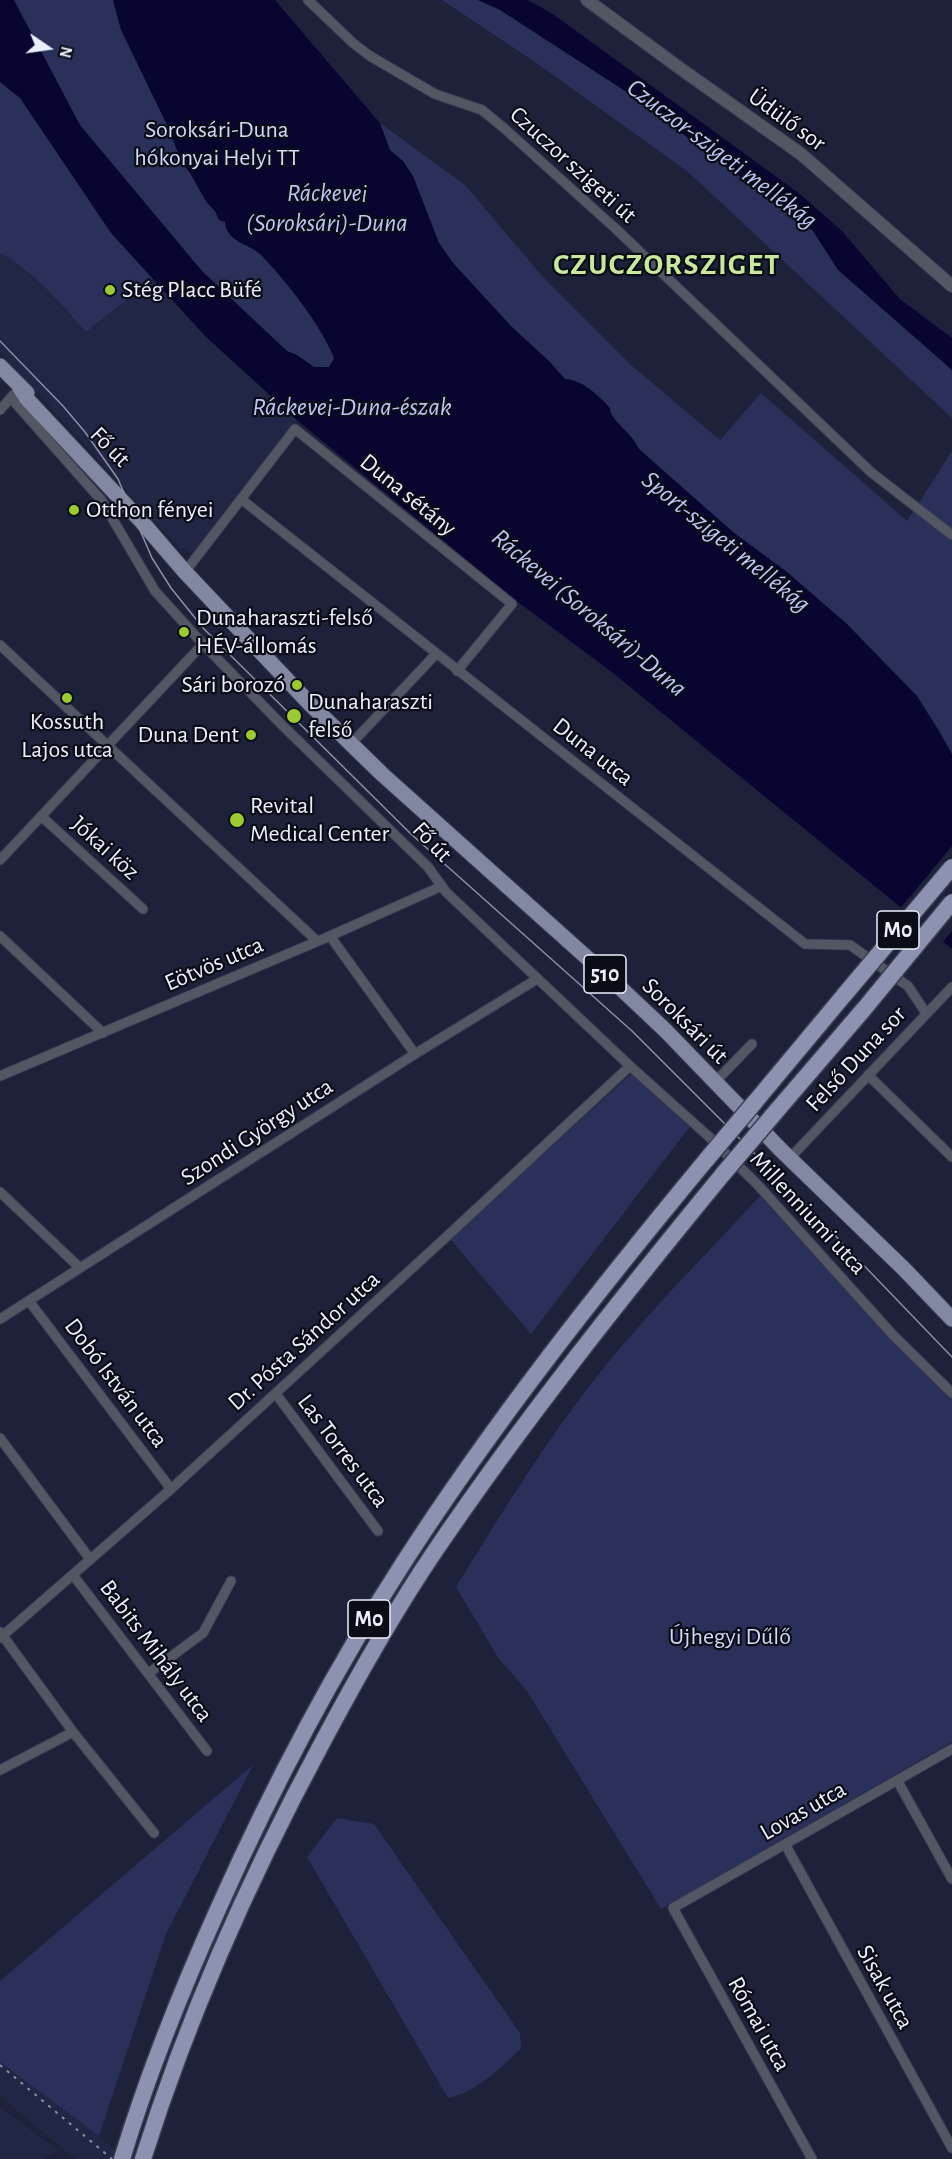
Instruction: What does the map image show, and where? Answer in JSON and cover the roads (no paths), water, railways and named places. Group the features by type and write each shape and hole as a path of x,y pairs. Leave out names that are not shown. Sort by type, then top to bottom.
{"highway":[{"name":"M0","path":"122,2159 171,2018 239,1861 282,1775 366,1624 454,1488 506,1415 658,1218 952,867"},
{"name":"M0","path":"144,2153 204,1992 262,1859 333,1722 382,1636 433,1554 524,1425 612,1311 723,1174 952,902"}],"main road":[{"name":"Fő út","path":"0,366 15,393 126,496 248,638"},
{"name":"Fő út","path":"15,393 27,399 248,638"},
{"name":"Soroksári út","path":"248,638 351,744 665,1030 789,1159 904,1269 952,1319"}],"street":[{"name":"Czuczor szigeti út","path":"308,0 370,56 435,94 482,110 505,129 616,229 872,473 952,534"},
{"name":"Üdülő sor","path":"587,0 801,154 952,286"},
{"path":"0,410 15,393"},
{"name":"Fő út","path":"15,393 102,501 155,591 202,644 335,778 429,867 442,886 537,979"},
{"name":"Duna sétány","path":"241,499 295,429 512,604 458,671"},
{"path":"188,568 241,499"},
{"name":"Duna utca","path":"241,499 805,944 850,945 908,986 926,1013"},
{"path":"0,860 202,644"},
{"path":"0,645 317,941"},
{"path":"351,744 436,654"},
{"name":"Jókai köz","path":"41,816 143,909"},
{"name":"Eötvös utca","path":"0,1076 442,886"},
{"path":"0,936 103,1033"},
{"path":"330,936 415,1054"},
{"name":"Szondi György utca","path":"0,1319 415,1054 537,979"},
{"name":"Millenniumi utca","path":"537,979 757,1184 893,1335 952,1393"},
{"name":"Felső Duna sor","path":"789,1159 952,987"},
{"path":"714,1083 752,1044"},
{"name":"Dr. Pósta Sándor utca","path":"1,1636 171,1489 276,1394 630,1066"},
{"path":"868,1075 952,1157"},
{"path":"0,1192 80,1268"},
{"name":"Dobó István utca","path":"29,1301 171,1489"},
{"name":"Las Torres utca","path":"276,1394 378,1531"},
{"name":"Babits Mihály utca","path":"0,1438 90,1560"},
{"name":"Babits Mihály utca","path":"73,1575 207,1751"},
{"path":"149,1674 203,1633 231,1581"},
{"path":"1,1636 73,1732 154,1833"},
{"path":"0,1770 73,1732"},
{"name":"Lovas utca","path":"674,1908 952,1749"},
{"path":"897,1780 952,1879"},
{"name":"Sisak utca","path":"785,1844 952,2148"},
{"name":"Római utca","path":"674,1908 812,2159"}],"water":[{"name":"Soroksári-Duna hókonyai Helyi TT","path":"0,0 14,0 80,125 202,271 287,351 314,367 329,367 334,358 321,332 302,304 261,255 230,234 225,222 219,220 182,163 167,125 121,30 113,0 275,0 380,123 390,150 403,161 413,176 439,243 454,264 511,326 565,379 578,382 595,393 610,408 614,418 632,437 639,449 733,532 787,572 847,624 917,696 952,754 952,949 613,673 518,602 297,420 205,336 111,233 20,98 0,82"},
{"name":"Czuczor-szigeti mellékág","path":"478,0 528,0 553,14 800,194 842,231 900,299 952,338 952,370 838,270 813,231 625,91 500,10"}],"tram line":[{"path":"0,341 85,432 118,479 152,558 171,588 204,629 411,834 632,1031 797,1196 952,1357"}],"railway":[{"path":"0,2065 112,2159"}],"place":[{"name":"Stég Placc Büfé","path":"110,290"},
{"name":"Otthon fényei","path":"74,510"},
{"name":"Dunaharaszti-felső HÉV-állomás","path":"184,632"},
{"name":"Sári borozó","path":"297,685"},
{"name":"Kossuth Lajos utca","path":"67,698"},
{"name":"Dunaharaszti felső","path":"294,716"},
{"name":"Duna Dent","path":"251,735"},
{"name":"Revital Medical Center","path":"237,820"}],"district":[{"name":"CZUCZORSZIGET","path":"667,265"}],"water label":[{"name":"Ráckevei (Soroksári)-Duna","path":"327,208"},
{"name":"Ráckevei-Duna-észak","path":"352,407"},
{"name":"Sport-szigeti mellékág","path":"726,542"},
{"name":"Ráckevei (Soroksári)-Duna","path":"589,613"}],"park label":[{"name":"Újhegyi Dűlő","path":"730,1637"}]}
